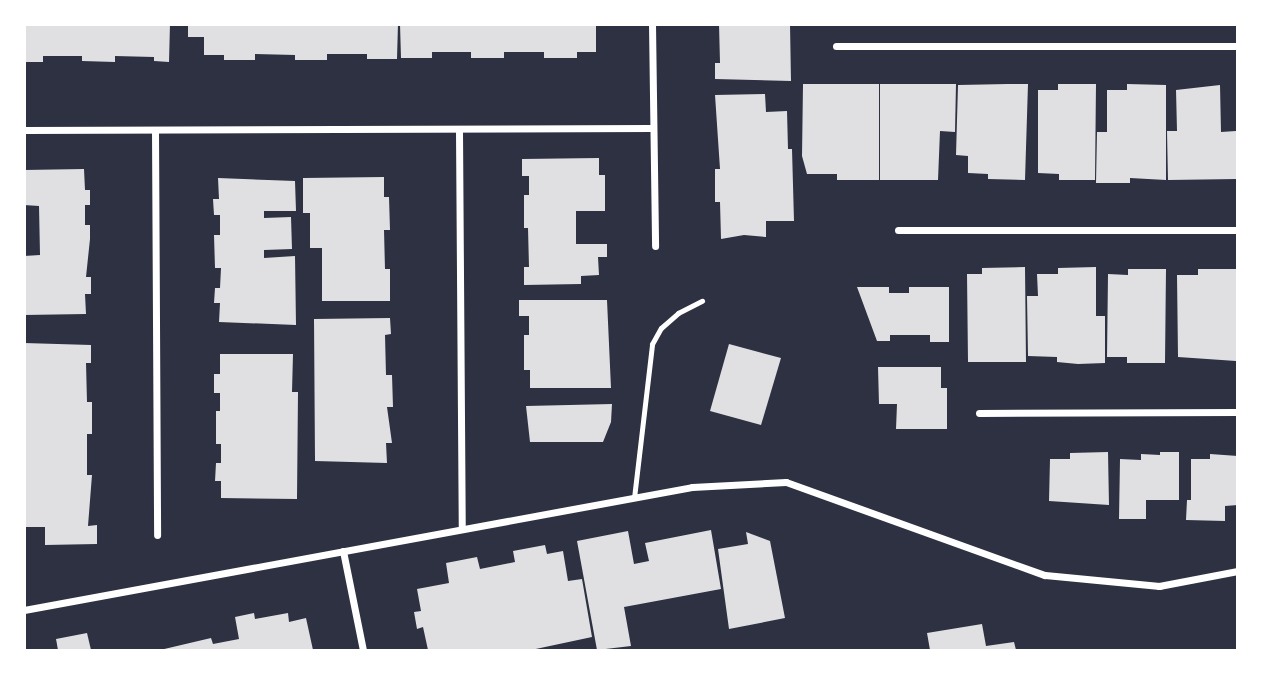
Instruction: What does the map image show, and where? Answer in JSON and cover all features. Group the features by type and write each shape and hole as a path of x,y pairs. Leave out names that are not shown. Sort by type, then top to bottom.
{"street":[{"path":"652,24 654,246"},
{"path":"836,46 1237,46"},
{"path":"24,130 459,131 652,128"},
{"path":"155,130 157,535"},
{"path":"459,131 462,529"},
{"path":"898,230 1237,230"},
{"path":"979,413 1237,412"},
{"path":"24,610 692,487 786,482 1045,575 1159,586 1237,571"},
{"path":"343,551 363,650"}],"lane":[{"path":"634,498 652,344 661,328 678,313 702,301"}],"building":[{"path":"24,24 170,24 169,62 154,61 154,57 115,56 115,62 82,61 82,56 43,56 43,62 24,62"},
{"path":"188,24 398,24 397,59 367,59 367,54 327,54 327,60 295,60 295,55 255,54 255,60 224,60 224,55 204,55 204,37 188,37"},
{"path":"400,24 596,24 596,52 577,52 577,58 544,58 544,52 504,52 504,58 471,58 471,52 432,52 432,58 401,58"},
{"path":"719,24 790,24 791,81 715,79 715,63 720,63"},
{"path":"803,84 879,84 879,180 837,180 837,174 807,174 802,156"},
{"path":"880,84 956,84 955,132 940,131 938,180 880,180"},
{"path":"1028,84 1025,180 988,179 988,174 968,173 968,156 956,155 958,85"},
{"path":"1058,84 1096,84 1095,180 1059,180 1059,174 1038,173 1038,90 1058,90"},
{"path":"1127,84 1166,85 1166,180 1130,178 1130,183 1096,183 1097,132 1107,132 1107,90 1127,90"},
{"path":"1220,85 1221,132 1236,131 1237,179 1168,180 1167,131 1177,131 1176,90"},
{"path":"765,94 766,112 787,111 788,149 792,149 794,221 766,221 766,237 744,235 721,239 720,202 715,202 715,169 720,169 715,95"},
{"path":"599,158 599,175 605,175 605,211 576,211 576,244 607,244 607,257 598,257 599,275 581,276 581,284 524,285 524,267 529,267 528,228 524,228 524,195 529,195 529,176 522,176 522,159"},
{"path":"84,169 85,190 90,190 90,205 85,205 85,225 90,225 86,277 91,277 91,294 85,294 86,314 24,315 24,256 40,255 39,206 24,205 24,170"},
{"path":"384,177 384,197 389,197 390,230 384,230 385,269 390,269 390,301 322,301 322,248 310,248 310,213 303,213 303,178"},
{"path":"218,178 295,181 296,211 264,211 264,218 291,217 292,249 264,250 264,258 295,256 296,325 219,322 220,303 214,303 215,288 220,288 221,268 215,268 214,235 220,235 220,215 214,215 213,199 219,199"},
{"path":"1025,267 1026,362 968,362 967,274 982,274 982,268"},
{"path":"1096,267 1096,316 1105,316 1105,363 1078,364 1057,362 1057,357 1028,356 1027,296 1038,296 1037,274 1058,274 1058,268"},
{"path":"1128,269 1166,269 1165,363 1127,363 1127,357 1107,357 1108,274 1128,275"},
{"path":"1198,269 1236,269 1236,361 1178,357 1177,275 1198,275"},
{"path":"857,287 889,287 889,293 909,293 909,287 949,287 949,342 930,342 930,335 890,335 890,341 877,341"},
{"path":"519,300 607,300 611,388 530,388 530,370 524,370 524,335 529,335 529,316 519,316"},
{"path":"390,318 391,334 385,335 386,375 392,375 393,407 387,407 392,443 386,443 387,463 315,461 314,319"},
{"path":"24,343 91,345 91,363 86,363 87,402 92,402 92,434 87,434 87,475 92,475 88,526 97,525 97,544 45,545 45,527 24,527"},
{"path":"729,344 781,358 761,425 710,411"},
{"path":"220,354 293,354 292,392 298,392 297,499 221,498 221,481 215,481 216,463 221,463 221,444 216,444 216,411 220,411 220,393 214,393 214,374 220,374"},
{"path":"878,367 941,367 941,388 947,388 947,429 896,429 897,404 879,404"},
{"path":"612,404 611,422 603,442 530,442 526,406"},
{"path":"1108,452 1109,505 1049,501 1050,459 1070,459 1070,453"},
{"path":"1160,452 1179,452 1179,500 1146,500 1146,519 1119,519 1120,459 1141,460 1141,454 1160,455"},
{"path":"1210,454 1238,456 1238,505 1225,506 1225,521 1186,520 1187,500 1191,500 1191,459 1210,459"},
{"path":"711,530 721,589 624,607 631,646 597,650 577,541 628,531 634,564 649,561 645,543"},
{"path":"746,532 770,541 785,618 729,629 718,549 748,544"},
{"path":"545,545 547,554 563,551 568,581 582,579 592,637 531,650 428,650 423,627 417,629 414,612 421,611 417,589 449,583 446,563 477,557 480,569 515,562 513,551"},
{"path":"254,613 255,619 288,613 289,622 306,618 313,650 160,650 211,638 213,644 239,639 235,617"},
{"path":"982,624 986,646 1014,642 1016,650 930,650 927,633"},
{"path":"87,633 91,650 58,650 56,639"}]}
